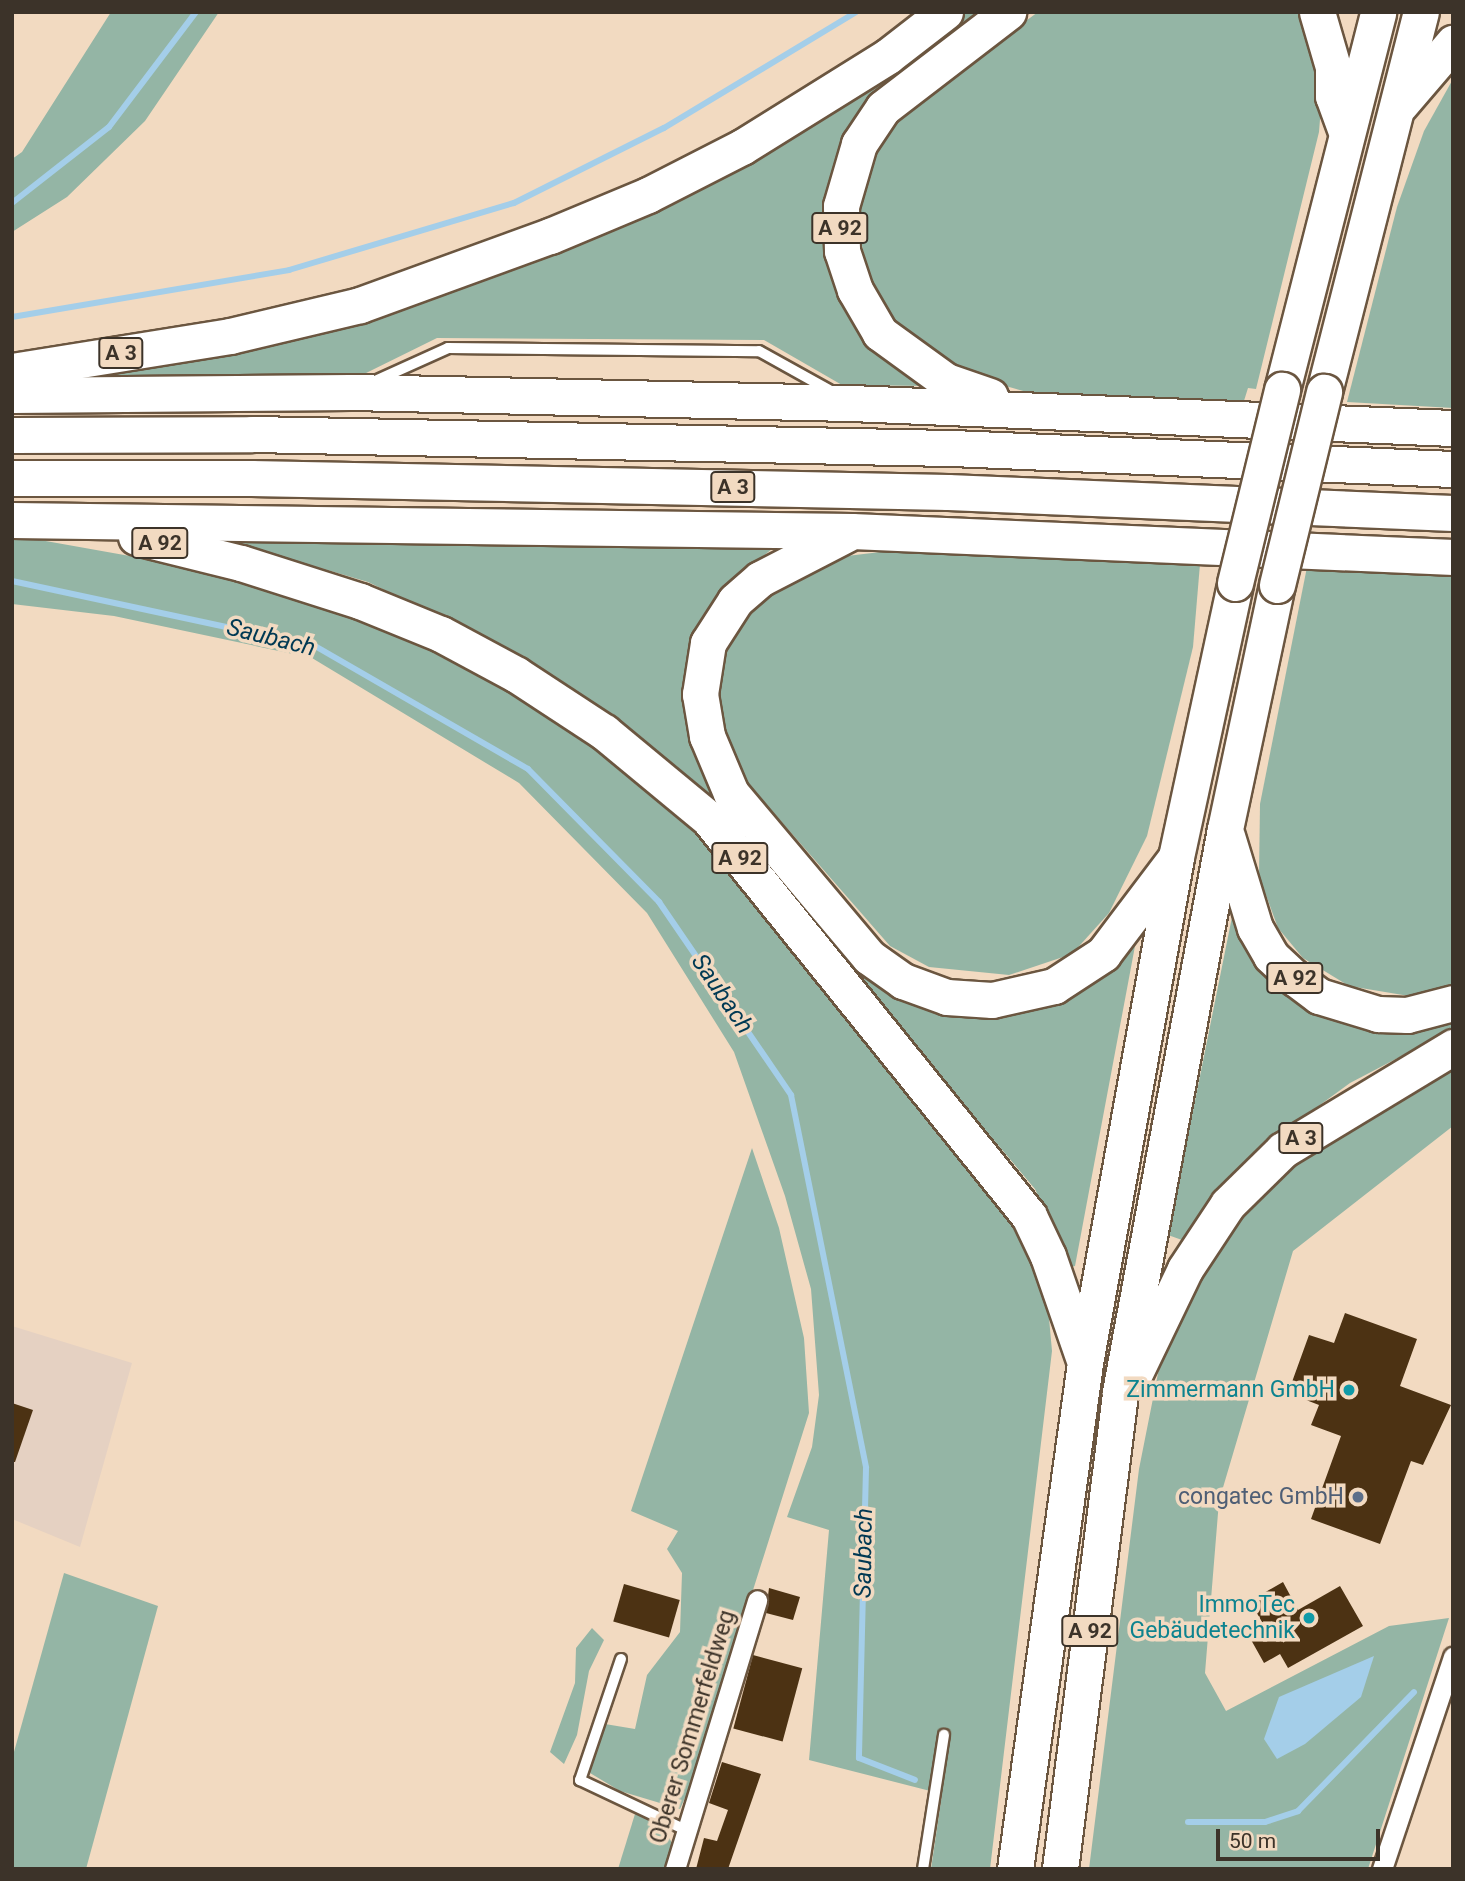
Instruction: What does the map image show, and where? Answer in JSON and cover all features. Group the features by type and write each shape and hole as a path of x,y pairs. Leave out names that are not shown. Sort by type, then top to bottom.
{"highway":[{"name":"A 3","path":"12,370 230,336 360,305 550,236 648,195 742,147 888,56 945,12"},
{"name":"A 92","path":"1008,12 898,93 872,122 844,187 842,251 864,310 896,348 946,381 1034,409"},
{"path":"1317,12 1333,67 1333,96 1345,129"},
{"name":"A 92","path":"1015,1869 1085,1363 1176,857 1235,583 1345,129 1378,12"},
{"name":"A 92","path":"1060,1869 1120,1392 1225,829 1278,585 1324,392 1393,113 1421,12"},
{"path":"1393,113 1453,43"},
{"name":"A 3","path":"12,396 350,392 850,402 1453,428"},
{"name":"A 3","path":"12,435 252,434 952,448 1453,469"},
{"name":"A 3","path":"12,478 290,478 907,491 1453,513"},
{"name":"A 3","path":"12,520 78,523 852,531 1453,556"},
{"name":"A 92","path":"78,523 242,563 360,601 440,634 517,675 636,757 708,818 1002,1178 1029,1216 1048,1256 1085,1363"},
{"name":"A 3","path":"852,531 771,572 735,601 708,643 700,694 707,736 731,793 869,957 902,981 947,997 992,1000 1055,986 1103,954 1176,857"},
{"name":"A 92","path":"1225,829 1255,928 1270,956 1295,978 1320,996 1378,1014 1406,1015 1453,1003"},
{"name":"A 3","path":"1120,1392 1144,1361 1185,1269 1228,1204 1283,1150 1453,1047"}],"street":[{"name":"Oberer Sommerfeldweg","path":"675,1869 757,1600"},
{"path":"1382,1869 1453,1657"}],"lane":[{"path":"350,392 448,348 759,351 850,402"},
{"path":"621,1659 580,1780 686,1829"},
{"path":"923,1869 944,1735"}],"shaded area":[{"path":"12,1326 132,1363 80,1547 12,1519"}],"green space":[{"path":"111,12 219,12 145,121 67,197 12,232 12,159 22,152"},
{"path":"967,12 988,12 880,94 833,242 930,386 842,385 764,340 437,338 358,377 93,375 343,323 874,79"},
{"path":"1038,12 1298,12 1308,31 1322,94 1319,132 1256,389 1248,388 1243,404 1027,392 960,373 898,328 875,300 857,225 863,185 883,137 902,112"},
{"path":"1453,79 1453,408 1347,402 1397,207 1424,131"},
{"path":"12,535 270,581 475,666 608,753 692,828 955,1140 1010,1213 1046,1285 1052,1351 990,1869 931,1869 942,1794 809,1760 829,1530 787,1517 812,1447 819,1395 811,1289 785,1196 734,1052 647,913 519,783 312,658 114,616 12,604"},
{"path":"228,541 772,549 747,569 692,717 853,954 976,1005 1138,930 1075,1266 1071,1267 1035,1189 788,895 602,710 515,653 368,582"},
{"path":"897,550 1200,564 1193,647 1147,836 1109,913 1072,954 1009,975 929,967 890,946 744,779 720,727 720,666 746,612 780,578 822,559"},
{"path":"1307,567 1453,575 1451,985 1409,996 1349,986 1303,958 1278,928 1259,876 1260,804"},
{"path":"1234,907 1273,972 1453,1013 1453,1029 1350,1083 1257,1151 1182,1240 1168,1235"},
{"path":"1453,1061 1453,1126 1293,1251 1219,1501 1205,1673 1226,1711 1389,1626 1449,1618 1368,1869 1089,1869 1139,1469 1162,1353 1202,1264 1238,1212 1304,1151"},
{"path":"752,1148 779,1228 804,1338 809,1413 693,1780 680,1809 620,1791 590,1773 605,1724 635,1729 647,1675 680,1632 682,1573 667,1549 678,1531 631,1511"},
{"path":"64,1573 158,1606 86,1869 12,1869 12,1759"},
{"path":"592,1628 604,1640 589,1671 577,1735 564,1764 550,1752 575,1683 576,1648"},
{"path":"635,1814 663,1826 674,1847 667,1869 618,1869"}],"water":[{"path":"1374,1656 1361,1697 1305,1744 1277,1759 1264,1739 1279,1697"}],"building":[{"name":"Zimmermann GmbH","path":"1345,1313 1417,1339 1400,1386 1451,1405 1423,1465 1411,1461 1380,1544 1311,1519 1341,1436 1311,1425 1319,1405 1288,1393 1309,1335 1334,1343"},
{"path":"12,1403 33,1410 15,1462 12,1462"},
{"name":"ImmoTec Gebäudetechnik","path":"1283,1582 1298,1610 1340,1586 1363,1626 1288,1668 1280,1654 1264,1663 1250,1638 1266,1629 1250,1601"},
{"path":"624,1584 680,1600 669,1637 613,1621"},
{"path":"769,1588 800,1597 793,1620 766,1613"},
{"path":"753,1655 802,1668 783,1742 733,1728"},
{"path":"722,1762 761,1774 728,1869 696,1869 704,1838 717,1841 728,1810 709,1803"}],"waterway":[{"path":"12,203 109,127 196,12"},
{"path":"12,317 289,270 514,203 664,128 856,12"},
{"name":"Saubach","path":"12,581 315,646 528,769 659,902 791,1095 866,1468 859,1758 915,1780"},
{"name":"Saubach","path":"1188,1822 1265,1822 1298,1811 1414,1692"}],"place":[{"name":"Zimmermann GmbH","path":"1349,1390"},
{"name":"congatec GmbH","path":"1358,1497"},
{"name":"ImmoTec Gebäudetechnik","path":"1309,1618"}]}
